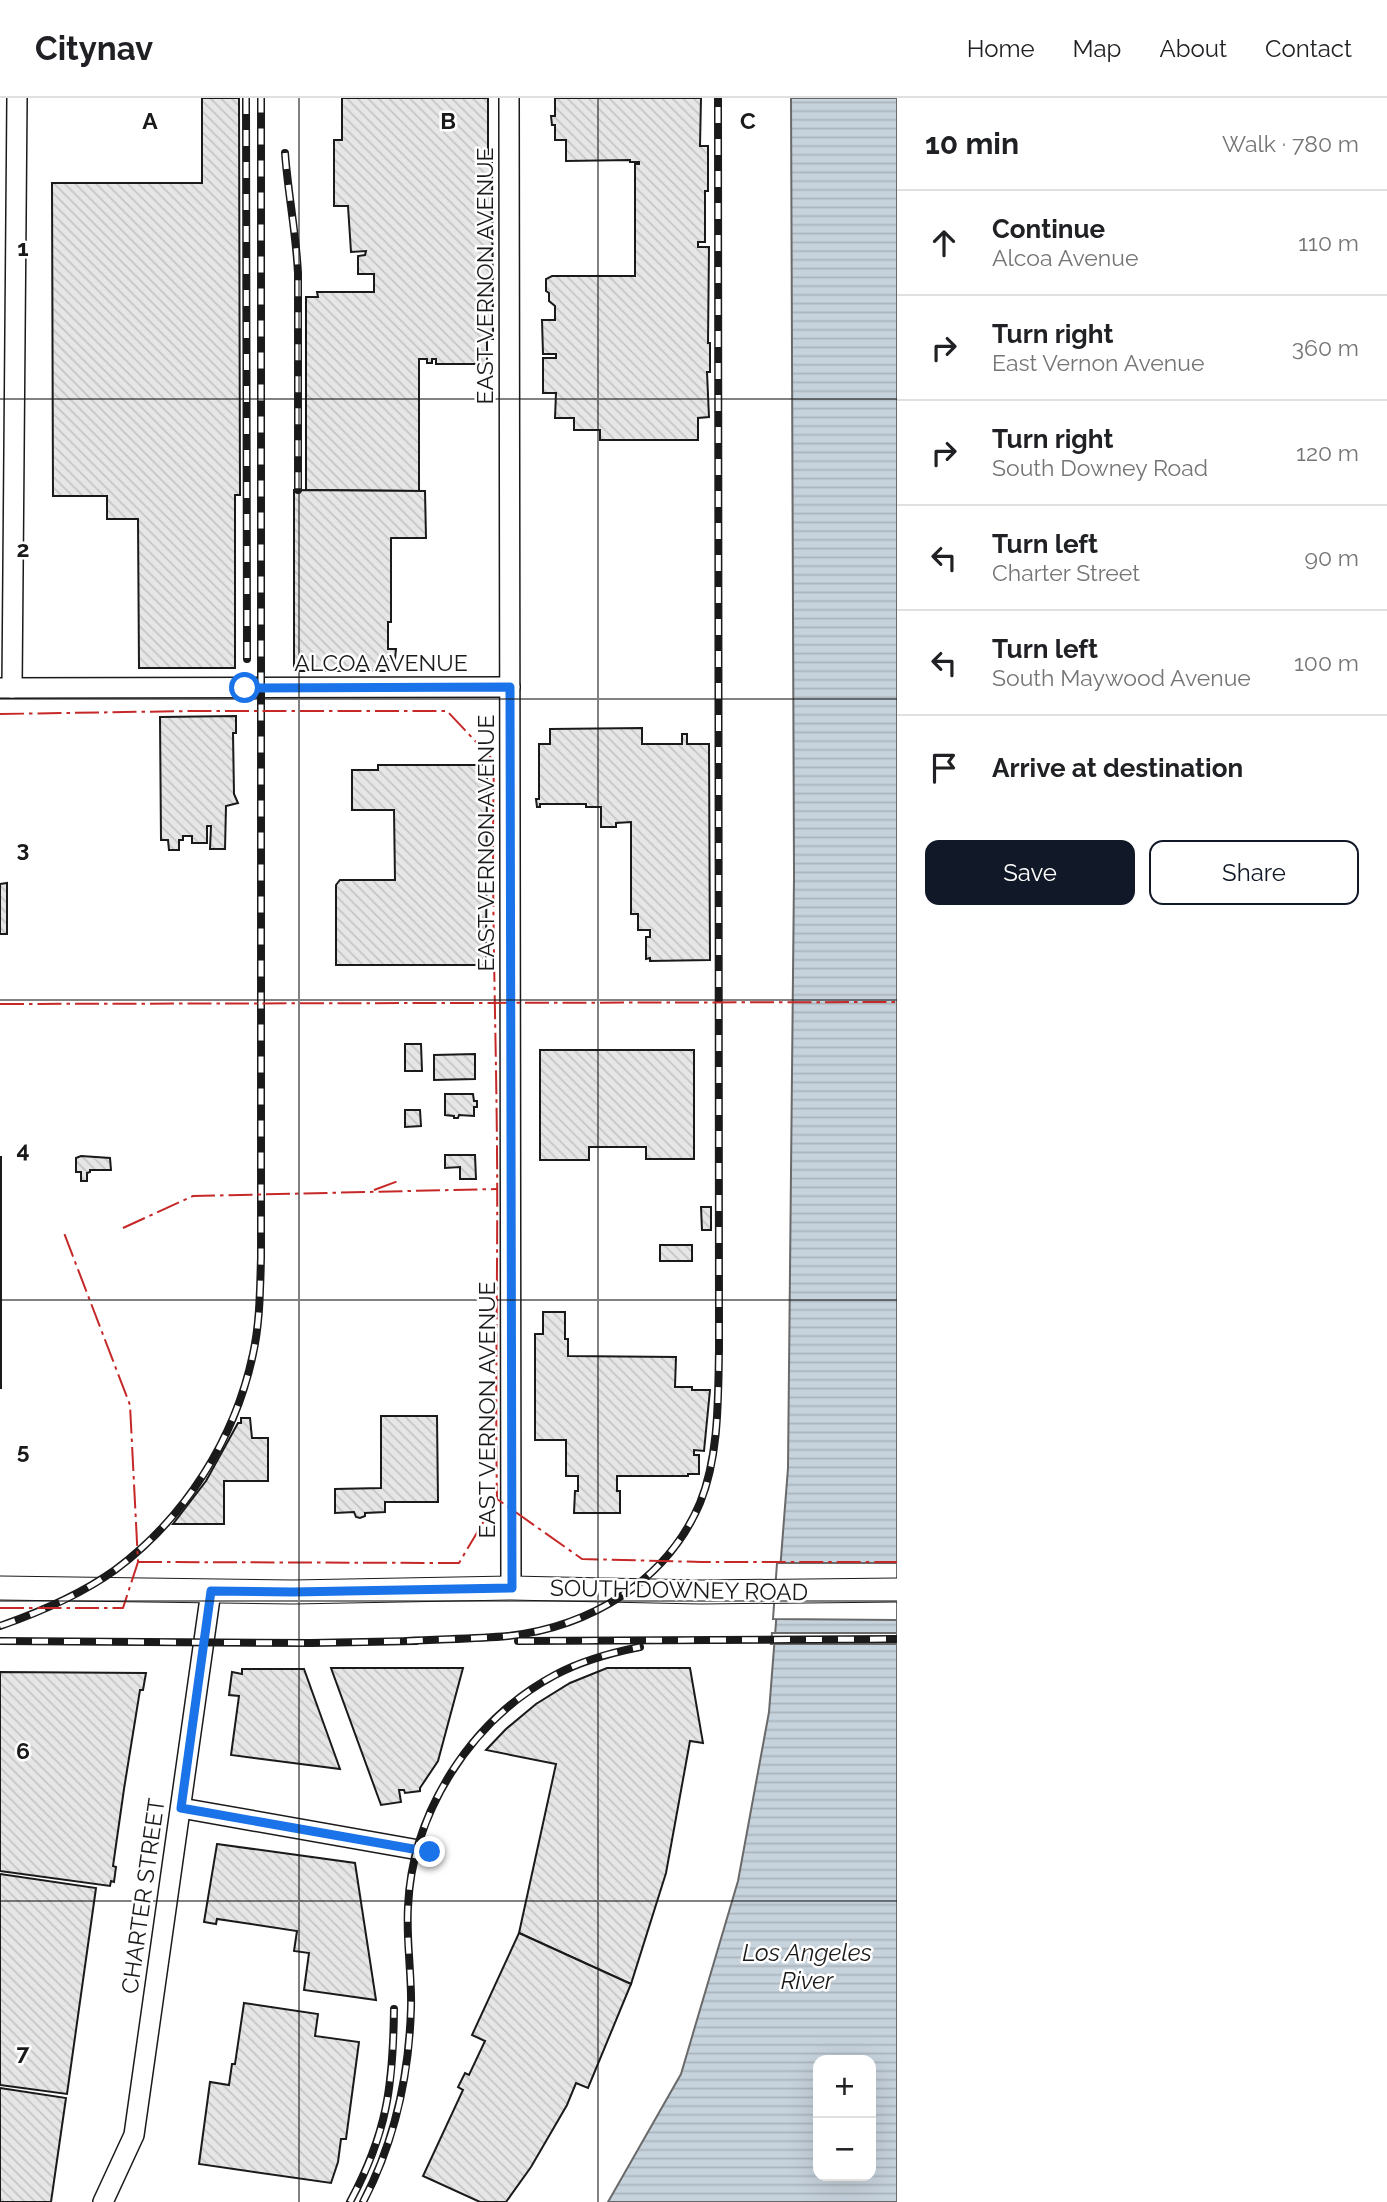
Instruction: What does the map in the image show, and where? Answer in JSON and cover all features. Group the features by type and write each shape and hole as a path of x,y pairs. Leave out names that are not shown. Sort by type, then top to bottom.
{"main road":[{"name":"SOUTH DOWNEY ROAD","path":"0,1588 293,1592 512,1588 701,1592 897,1590"}],"street":[{"path":"6,688 17,98"},
{"name":"EAST VERNON AVENUE","path":"509,98 512,1588"},
{"name":"ALCOA AVENUE","path":"6,688 510,687"},
{"name":"CHARTER STREET","path":"103,2202 134,2135 211,1591"},
{"path":"181,1808 430,1852"}],"water":[{"name":"Los Angeles River","path":"791,98 897,98 897,2202 608,2202 681,2074 738,1881 769,1712 788,1468 794,876"}],"pier":[{"path":"777,1563 897,1563 897,1620 773,1619"},
{"path":"772,1633 897,1633 897,1644 771,1644"}],"building":[{"path":"202,98 239,98 240,495 235,495 235,668 139,668 138,519 107,519 107,496 53,496 52,183 202,183"},
{"path":"342,98 488,98 488,161 492,161 493,339 487,339 487,364 436,364 436,359 427,363 427,359 419,359 419,491 306,490 306,297 318,297 317,292 374,292 374,274 358,274 358,256 365,255 366,251 351,252 348,206 334,206 334,140 342,140"},
{"path":"555,98 701,98 700,146 708,146 708,191 705,191 705,242 698,242 698,247 709,247 710,372 707,372 709,417 698,418 698,440 600,440 600,430 574,430 574,418 555,418 556,393 543,393 543,358 556,358 556,354 543,354 542,320 555,320 555,306 549,301 546,279 552,276 635,276 635,164 639,162 566,161 566,140 555,140 555,125 552,125"},
{"path":"294,490 425,491 426,538 391,538 391,622 388,622 388,649 396,649 395,659 387,659 388,671 294,671"},
{"path":"236,716 236,733 233,733 234,794 238,803 226,806 225,849 210,849 211,826 207,826 207,843 192,843 192,836 183,836 183,840 179,840 179,850 169,850 168,840 161,840 160,717"},
{"path":"642,728 642,744 682,744 682,734 687,734 687,744 709,744 710,960 646,959 646,937 650,937 650,930 638,930 638,914 631,914 631,822 616,823 616,827 601,827 601,807 586,807 586,804 540,804 540,807 537,807 539,744 550,744 550,729"},
{"path":"378,765 487,765 486,965 336,965 336,885 340,880 395,880 394,810 352,810 352,770 378,770"},
{"path":"7,883 7,934 0,934 0,884"},
{"path":"405,1044 421,1044 422,1071 405,1071"},
{"path":"540,1050 694,1050 694,1159 646,1159 646,1147 589,1147 589,1160 540,1160"},
{"path":"475,1054 475,1079 434,1080 434,1055"},
{"path":"445,1094 473,1094 474,1101 477,1101 474,1116 459,1115 454,1118 445,1115"},
{"path":"405,1110 420,1110 421,1126 405,1127"},
{"path":"445,1155 475,1155 476,1179 460,1179 460,1167 445,1168"},
{"path":"1,1156 1,1388 0,1388"},
{"path":"76,1158 110,1158 111,1170 90,1170 87,1173 87,1181 81,1181 81,1172 76,1172"},
{"path":"701,1207 711,1207 711,1230 702,1230"},
{"path":"660,1245 692,1245 692,1261 660,1261"},
{"path":"543,1312 565,1312 568,1356 676,1357 675,1387 710,1390 704,1451 694,1450 694,1455 699,1455 699,1474 617,1476 620,1513 574,1513 578,1476 566,1476 566,1440 535,1440 535,1334 543,1334"},
{"path":"381,1416 437,1416 438,1502 385,1502 385,1512 365,1513 365,1516 360,1518 356,1517 354,1512 335,1513 335,1489 381,1488"},
{"path":"241,1418 250,1418 252,1438 268,1438 268,1481 224,1481 224,1524 173,1524 206,1481 238,1423 241,1423"},
{"path":"331,1668 463,1668 438,1761 420,1791 405,1793 404,1790 399,1790 401,1802 381,1805"},
{"path":"607,1668 690,1668 703,1743 690,1741 666,1873 631,1984 519,1933 556,1764 486,1750 536,1704 570,1683"},
{"path":"242,1669 304,1669 340,1769 231,1755 239,1696 229,1695 232,1672 242,1674"},
{"path":"0,1672 146,1673 143,1690 140,1690 124,1789 113,1866 116,1867 114,1882 111,1881 110,1886 0,1871"},
{"path":"217,1844 355,1863 376,2000 304,1990 309,1953 294,1951 297,1931 217,1919 216,1924 204,1922"},
{"path":"0,1874 96,1888 67,2094 0,2085"},
{"path":"519,1933 631,1984 588,2088 576,2083 567,2105 531,2167 506,2202 480,2202 423,2176 463,2090 458,2087 465,2073 469,2075 485,2041 472,2035"},
{"path":"244,2003 318,2014 315,2036 359,2042 346,2139 341,2139 338,2162 331,2183 199,2164 210,2082 229,2085 232,2064 235,2064"},
{"path":"0,2088 66,2098 51,2202 0,2202"}],"railway":[{"path":"246,98 247,659"},
{"path":"0,1626 59,1602 102,1579 164,1526 204,1474 220,1446 245,1386 253,1354 261,1258 261,98"},
{"path":"407,1641 508,1636 538,1631 596,1611 646,1577 668,1555 686,1531 700,1503 711,1466 716,1428 719,1350 718,98"},
{"path":"285,153 298,273 298,490"},
{"path":"518,1641 897,1639"},
{"path":"0,1641 416,1641"},
{"path":"363,2202 384,2156 403,2083 411,2008 408,1907 412,1872 421,1837 434,1804 473,1743 497,1717 525,1694 575,1666 640,1647"},
{"path":"350,2202 372,2154 386,2109 392,2062 394,2009"}],"power":[{"path":"0,714 447,711 494,761 497,1499 582,1559 897,1562"},
{"path":"0,1004 897,1002"},
{"path":"374,1190 398,1181"},
{"path":"123,1228 193,1196 497,1189"},
{"path":"0,1608 123,1608 138,1562 130,1405 64,1233"},
{"path":"138,1562 459,1563 497,1499"}],"route":[{"path":"245,688 510,687 512,1588 211,1591 181,1808 430,1852"}]}
